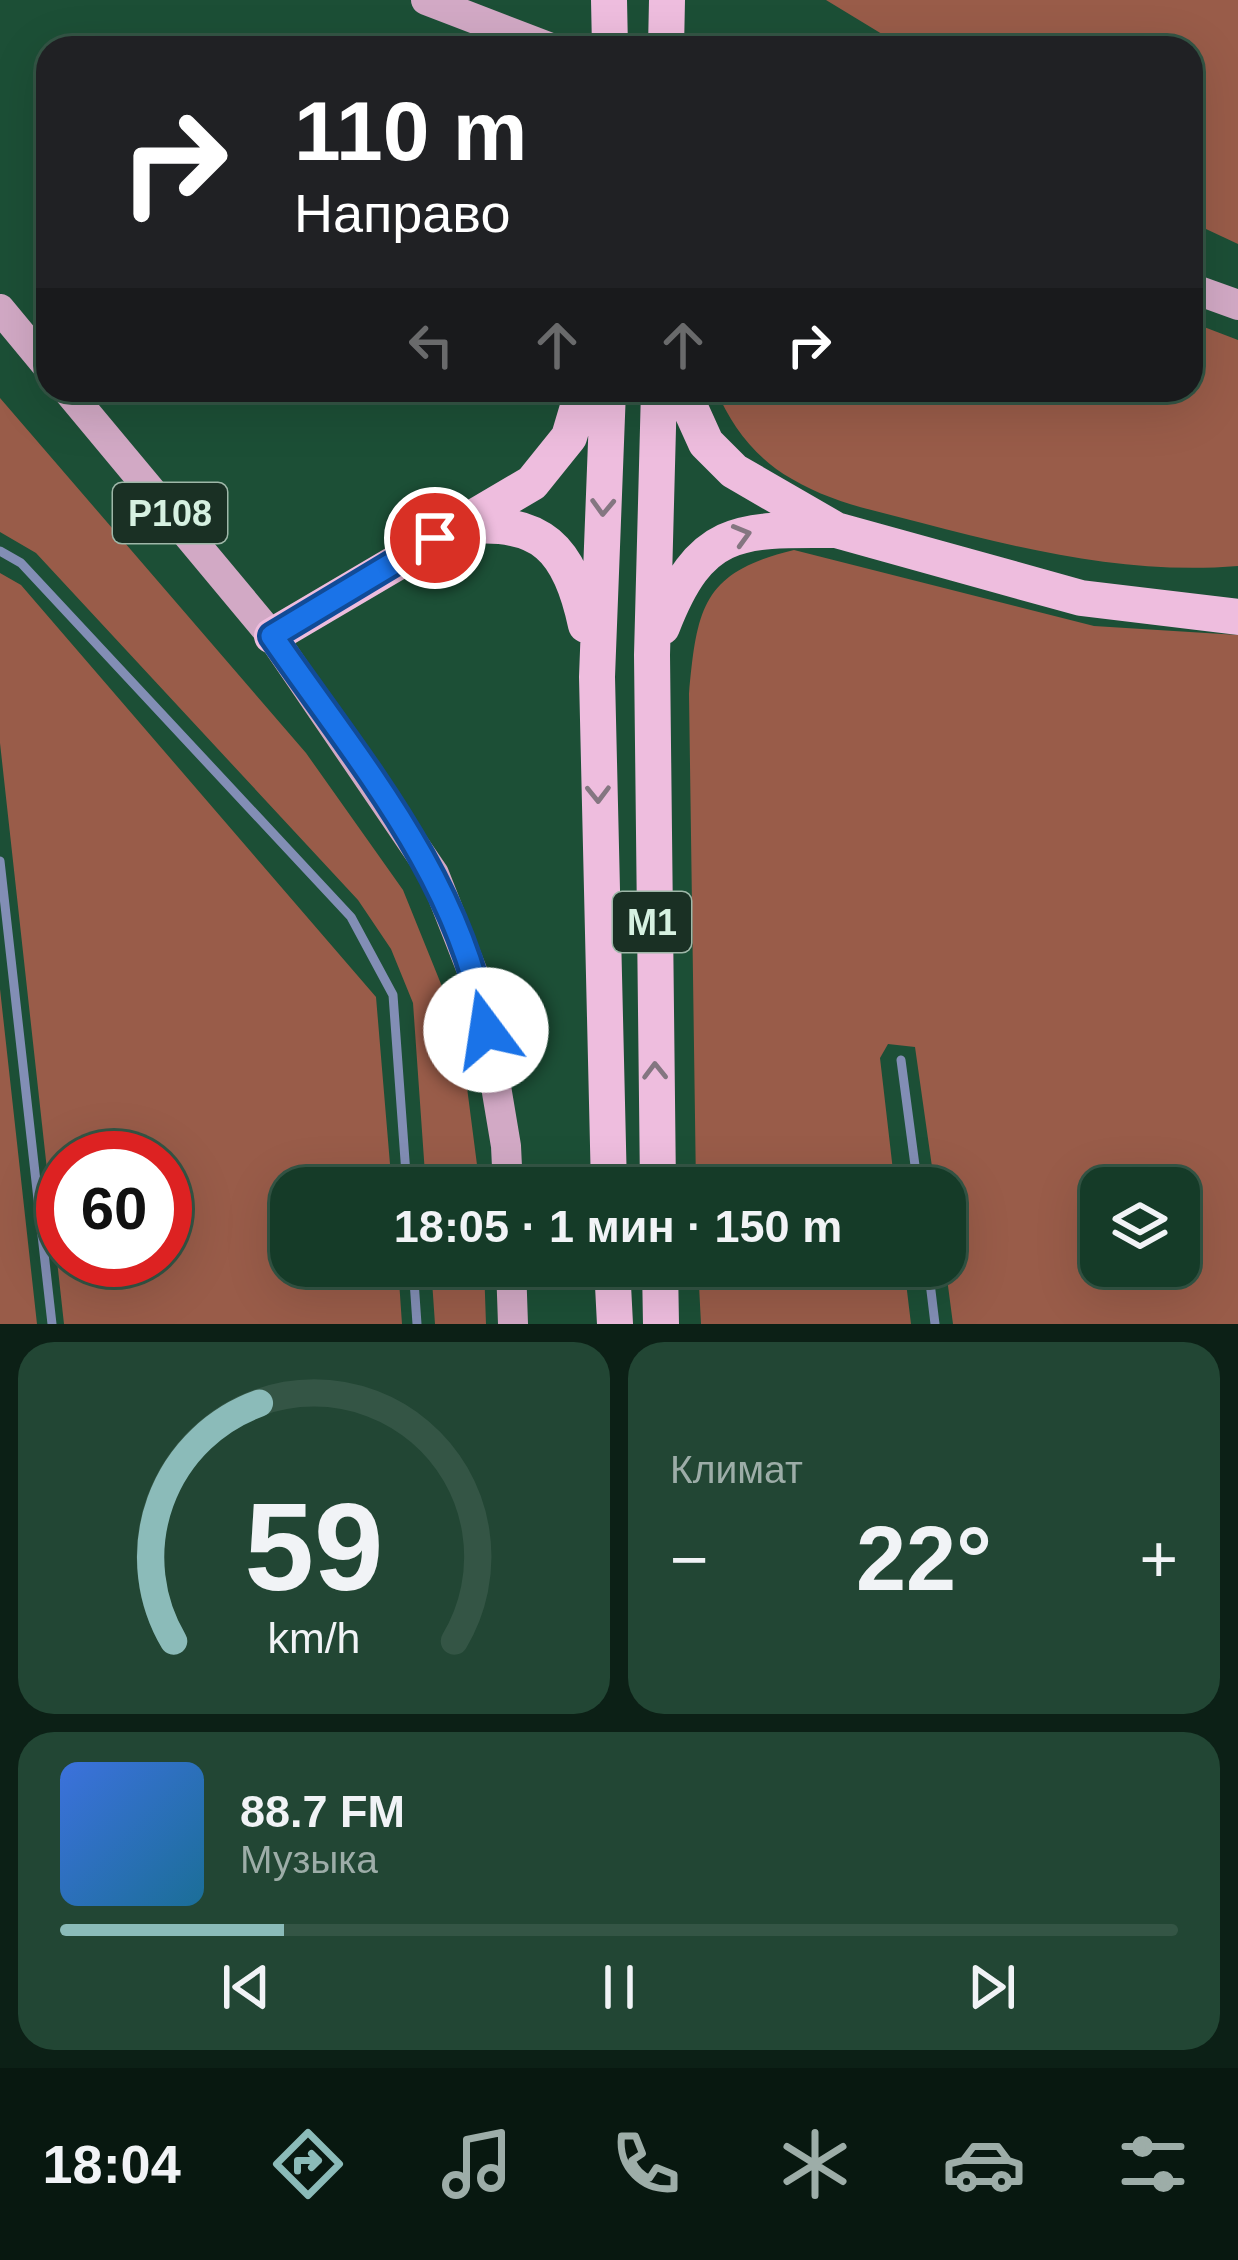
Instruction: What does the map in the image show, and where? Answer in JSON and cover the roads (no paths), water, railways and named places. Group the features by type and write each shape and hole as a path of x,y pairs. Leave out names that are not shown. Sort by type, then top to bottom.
{"highway":[{"path":"609,0 610,36"},
{"path":"666,36 667,0"},
{"path":"272,636 532,483 569,437 579,402"},
{"name":"М1","path":"608,402 597,677 609,1167"},
{"name":"М1","path":"658,1167 652,655 659,402"},
{"path":"687,402 706,443 734,472 836,530 1081,598 1238,616"},
{"path":"458,527 493,524 555,545 577,581 597,677"},
{"path":"652,655 680,580 721,541 760,529 836,530"},
{"path":"613,1287 615,1324"},
{"path":"660,1287 661,1324"}],"main road":[{"path":"426,0 519,36"},
{"path":"1203,292 1238,305"},
{"path":"0,310 36,353"},
{"name":"Р108","path":"77,402 272,636 434,874 480,991 507,1167"},
{"path":"512,1287 513,1324"}],"waterway":[{"path":"0,551 21,563 351,917 393,995 405,1167"},
{"path":"0,861 52,1324"},
{"path":"901,1060 915,1167"},
{"path":"414,1287 417,1324"},
{"path":"931,1287 935,1324"}]}
